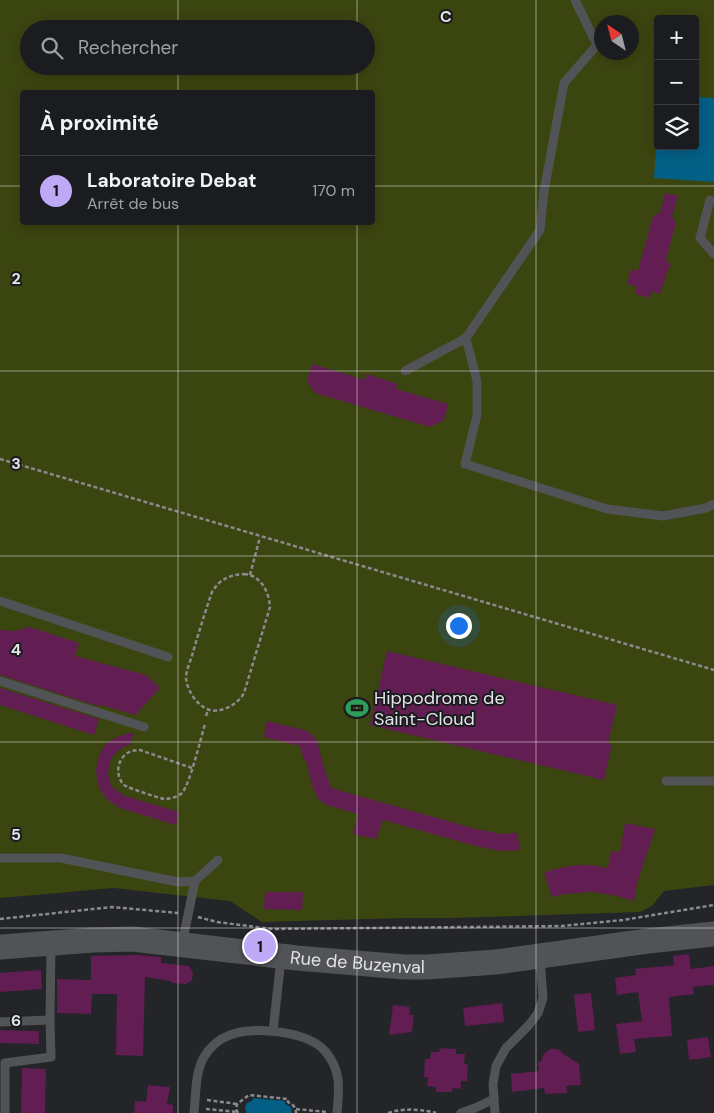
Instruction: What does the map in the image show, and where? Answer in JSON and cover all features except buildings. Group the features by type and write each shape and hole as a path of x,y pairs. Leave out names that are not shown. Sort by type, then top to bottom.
{"main road":[{"name":"Rue de Buzenval","path":"0,947 132,939 281,956 404,967 427,967 496,962 714,934"}],"lane":[{"path":"405,371 466,338 540,230 544,191 564,83 597,45 575,0"},
{"path":"710,200 700,238 714,254"},
{"path":"466,338 477,382 477,415 465,464 607,509 663,516 706,508 714,504"},
{"path":"0,601 168,657"},
{"path":"0,681 144,727"},
{"path":"666,781 714,781"},
{"path":"0,858 61,858 178,882 195,881"},
{"path":"182,945 195,881 218,860"},
{"path":"5,1113 5,1063 51,1057 51,943"},
{"path":"273,1031 281,956"},
{"path":"495,1113 493,1084 496,1066 506,1048 538,1013 543,998 540,956"},
{"path":"0,1022 50,1020"},
{"path":"195,1106 198,1074 203,1058 213,1045 229,1035 245,1031 273,1031 302,1037 324,1050 332,1062 338,1077 339,1092 333,1113"},
{"path":"461,1113 494,1100"}],"path":[{"path":"0,459 714,670"},
{"path":"250,574 260,537"},
{"path":"250,574 266,590 270,607 244,694 234,705 216,710 208,710 190,692 186,676 216,584 234,575 250,574"},
{"path":"206,716 208,710"},
{"path":"192,768 140,750 131,751 123,756 119,763 118,772 120,780 125,786 164,799 174,798 182,793 187,783 192,768 205,724"},
{"path":"0,919 112,908 188,914 217,922 272,929 562,926 623,920 714,905"},
{"path":"195,1106 237,1104 249,1095 288,1099 288,1102 293,1105 296,1111 333,1113"},
{"path":"195,1106 238,1113 236,1109 237,1104"},
{"path":"388,1113 395,1110 414,1109 436,1113"}],"green space":[{"path":"0,0 714,0 714,885 664,891 652,906 640,912 262,922 230,901 114,888 0,898"}],"water":[{"path":"699,97 714,98 714,182 654,178 656,150 699,150"},
{"path":"253,1098 285,1101 285,1104 291,1107 292,1113 247,1113 246,1105"}],"place":[{"name":"Hippodrome de Saint-Cloud","path":"357,708"},
{"name":"Laboratoire Debat","path":"260,946"}]}
